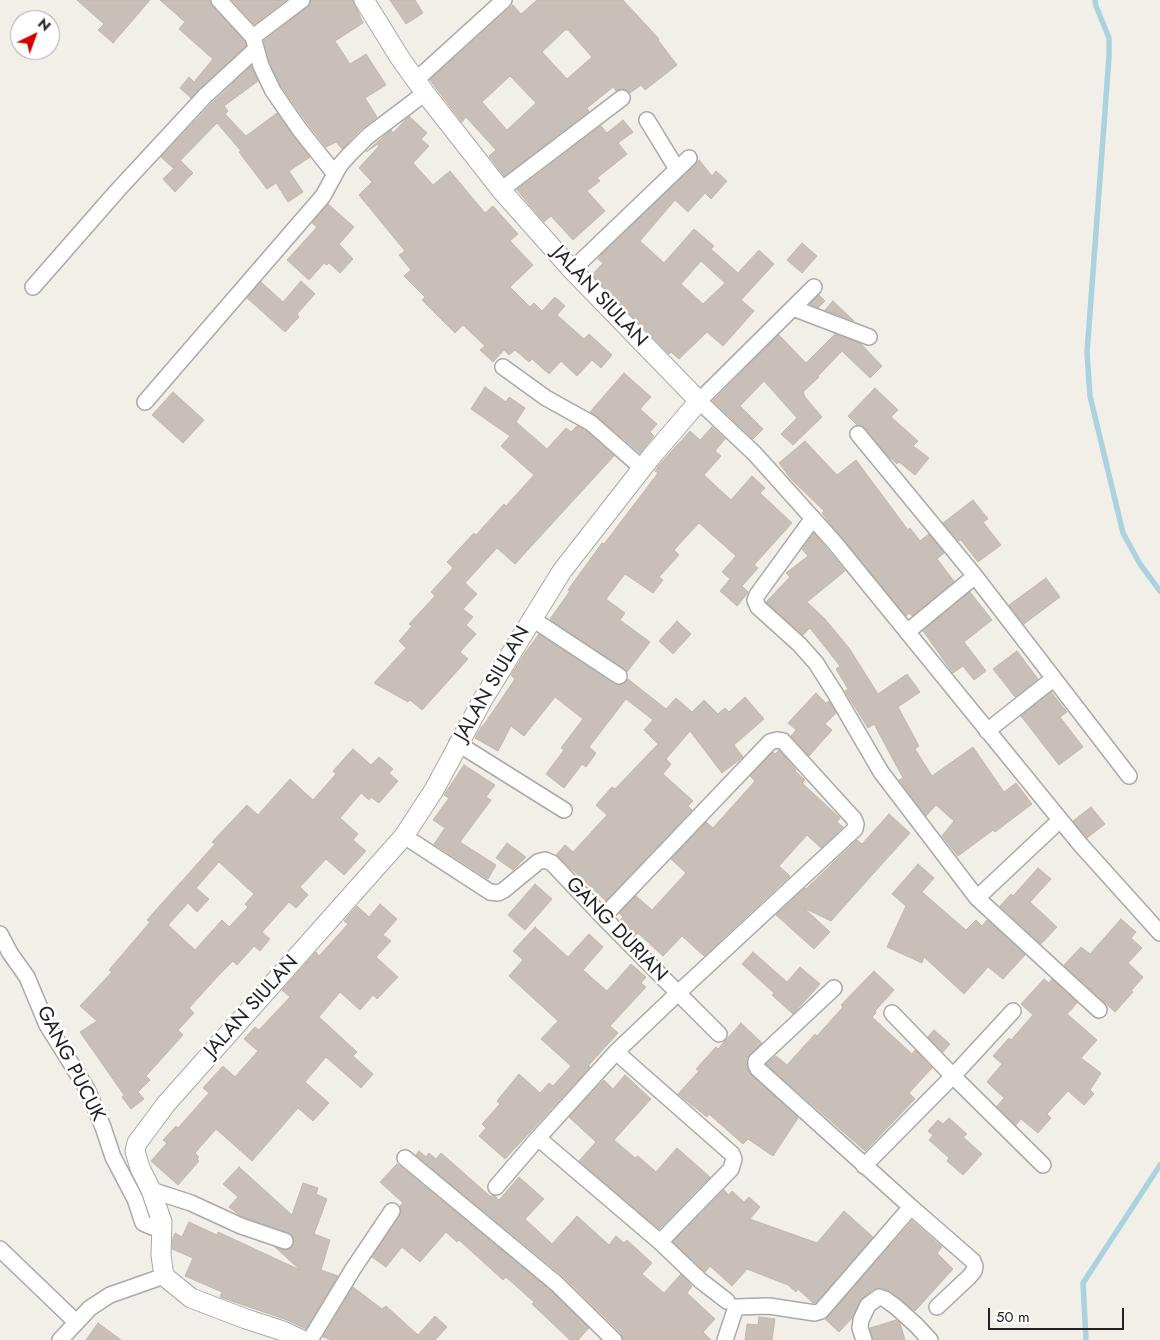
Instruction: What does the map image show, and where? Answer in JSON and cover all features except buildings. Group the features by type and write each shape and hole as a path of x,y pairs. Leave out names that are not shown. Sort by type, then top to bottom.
{"street":[{"path":"219,0 255,43 261,66 273,91 300,130 335,174"},
{"path":"33,288 116,191 198,103 255,43 302,0"},
{"name":"JALAN SIULAN","path":"164,1276 161,1255 153,1226 151,1190 140,1168 135,1151 142,1135 166,1104 404,836 434,790 458,743 531,618 562,571 642,468 699,401 572,270 501,190 391,45 364,0"},
{"path":"144,402 323,196 340,165 421,86 504,0"},
{"path":"501,190 622,98"},
{"path":"647,120 677,169"},
{"path":"572,270 689,158"},
{"path":"814,287 699,401 755,454 813,518 1060,820 1160,933"},
{"path":"793,308 870,336"},
{"path":"503,367 546,398 591,422 642,468"},
{"path":"858,434 975,576 1128,776"},
{"path":"813,518 755,600 758,607 799,644 816,663 836,692 881,772 977,898 1099,1010"},
{"path":"907,632 975,576"},
{"path":"531,618 619,676"},
{"path":"987,730 1053,679"},
{"name":"GANG DURIAN","path":"404,836 490,892 498,893 504,890 538,862 545,860 552,864 678,993 855,829 856,824 854,819 783,742 777,740 770,742 603,916"},
{"path":"458,743 564,810"},
{"path":"977,898 1060,820"},
{"name":"GANG PUCUK","path":"0,934 10,953 27,977 48,1025 86,1089 103,1127 113,1157 135,1199 143,1223 153,1226"},
{"path":"834,988 756,1061 756,1065 758,1069 864,1166 973,1261 974,1271 937,1306"},
{"path":"496,1187 616,1052 678,993 719,1034"},
{"path":"864,1166 1013,1012"},
{"path":"892,1013 1043,1165"},
{"path":"616,1052 732,1154 734,1159 731,1168 660,1242"},
{"path":"538,1138 660,1242 701,1281 731,1304 769,1306 818,1313 911,1207"},
{"path":"405,1158 557,1284 614,1340"},
{"path":"151,1190 191,1203 241,1226 285,1240"},
{"path":"310,1340 353,1269 392,1211"},
{"path":"0,1249 76,1322"},
{"path":"60,1340 90,1308 110,1295 164,1276 191,1298 246,1320 283,1331 302,1340"},
{"path":"864,1340 860,1328 861,1320 868,1305 879,1297 885,1298 896,1307 930,1340"},
{"path":"725,1340 731,1304"}],"waterway":[{"path":"1095,0 1109,38 1109,57 1087,353 1090,396 1123,533 1140,564 1160,591"},
{"path":"1086,1340 1083,1283 1160,1165"}]}
